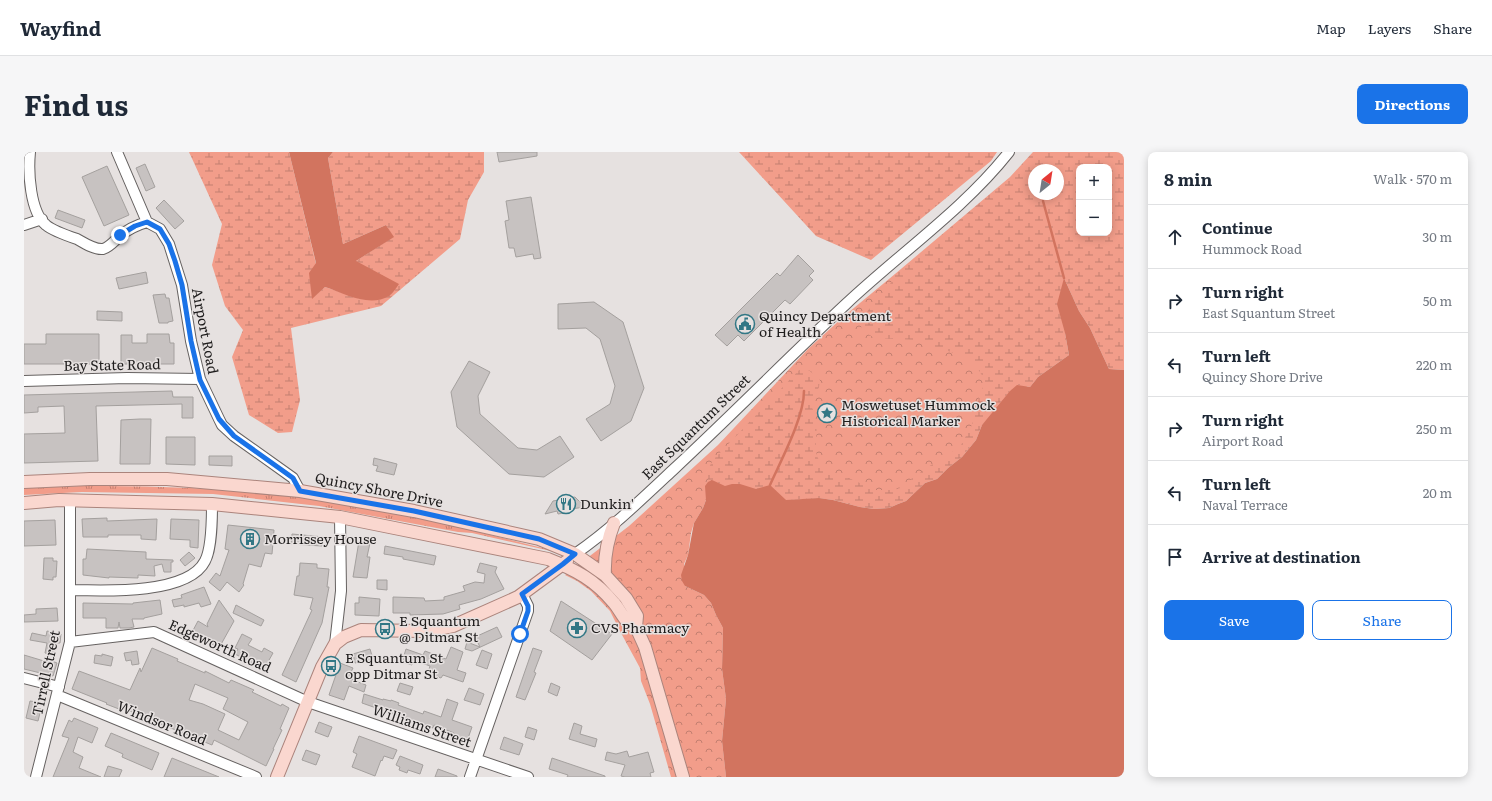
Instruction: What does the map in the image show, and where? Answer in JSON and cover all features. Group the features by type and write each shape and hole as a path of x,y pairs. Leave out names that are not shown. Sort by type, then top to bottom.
{"main road":[{"name":"Quincy Shore Drive","path":"24,482 90,479 167,479 300,491 414,511 506,531 539,539 575,554 605,575 626,598 637,616 636,627 645,647 683,777"},
{"name":"Quincy Shore Drive","path":"24,503 71,500 212,504 340,517 548,559 563,564 593,582 606,593 618,607 628,623 636,627"},
{"path":"605,575 605,553 608,538 614,523"},
{"name":"East Squantum Street","path":"277,777 322,667 335,644 344,637 361,630 421,631 453,626 522,594 575,554"}],"street":[{"path":"30,152 29,166 31,186 37,213 47,225 91,246 102,249 108,246 120,235 135,226 147,222 117,152"},
{"name":"East Squantum Street","path":"575,554 634,507 860,290 970,194 1000,164 1009,152"},
{"path":"24,225 42,219"},
{"name":"Airport Road","path":"147,222 160,229 169,244 182,285 191,341 200,380 222,425 250,449 293,478 300,491"},
{"name":"Bay State Road","path":"24,380 134,378 200,380"},
{"name":"Tirrell Street","path":"36,777 70,642 71,500"},
{"path":"70,590 117,591 162,586 186,578 198,571 206,560 210,542 212,504"},
{"path":"335,644 341,591 340,517"},
{"path":"470,777 528,611 528,606 522,594"},
{"name":"Edgeworth Road","path":"70,642 154,632 308,702"},
{"name":"Windsor Road","path":"24,678 58,691 256,777"},
{"name":"Williams Street","path":"308,702 528,777"}],"green space":[{"path":"189,152 289,152 316,264 312,298 325,287 361,299 356,261 393,237 386,225 343,244 328,158 333,152 484,152 484,172 468,200 460,239 381,306 291,328 300,400 292,432 278,433 249,415 232,357 243,330 225,306 212,265 222,224"},
{"path":"739,152 997,152 991,161 871,260 816,236"},
{"path":"1033,152 1124,152 1124,370 1109,369 1064,278 1065,333 1069,355 1038,377 1030,387 1017,385 1010,391 982,425 976,440 962,457 937,479 925,483 906,501 889,508 874,509 819,498 786,500 770,485 756,489 740,484 725,486 712,480 708,482 707,471 713,460 801,368 810,371 820,380 819,387 811,403 817,428 816,448 819,460 830,470 876,490 893,490 904,487 911,479 931,465 941,461 961,445 972,425 983,387 983,377 978,369 969,360 957,354 915,340 874,338 861,329 862,322 867,312 882,295 895,274 1010,177"},
{"path":"895,274 1038,377 982,425 913,494 786,500 706,500 694,523 691,533 688,555 684,564 685,586 704,595 711,603 723,628 722,669 726,699 722,741 726,777 671,777 650,704 641,681 640,668 610,611 591,591 565,575 629,526 718,445 808,349 843,317"},
{"path":"81,486 201,488 320,500 436,522 551,551 472,533 458,532 319,506 213,494 82,492 24,495 24,488"}],"shaded area":[{"path":"289,152 333,152 328,158 343,244 386,225 394,237 356,261 399,284 389,296 381,299 365,300 348,296 325,287 312,299 309,273 316,263"},
{"path":"1064,278 1109,369 1124,370 1124,777 726,777 722,741 726,699 722,669 723,628 711,603 704,595 685,586 681,575 688,555 694,523 706,500 705,486 712,480 725,486 740,484 756,489 770,485 786,500 819,498 874,509 889,508 906,501 925,483 937,479 962,457 976,440 982,425 1010,391 1017,385 1030,387 1038,377 1069,355 1057,304"}],"building":[{"path":"497,152 537,152 537,156 499,162"},
{"path":"145,164 155,187 146,191 136,168"},
{"path":"107,166 129,215 104,226 82,177"},
{"path":"531,197 541,258 534,259 533,254 516,257 514,248 509,248 505,221 509,220 506,201"},
{"path":"164,200 184,221 175,229 156,208"},
{"path":"58,210 85,220 82,228 55,218"},
{"path":"798,255 814,271 809,276 813,280 790,304 785,300 744,341 738,335 727,346 715,335 777,273 780,276"},
{"path":"146,272 148,283 119,289 116,278"},
{"path":"165,294 166,298 169,298 173,321 168,323 159,323 153,295"},
{"path":"594,302 623,322 644,388 631,421 601,441 586,419 610,404 615,386 600,339 586,328 558,329 558,304"},
{"path":"97,311 122,312 122,321 97,320"},
{"path":"46,334 99,334 99,364 24,364 24,344 46,344"},
{"path":"147,334 169,334 170,343 174,343 174,364 121,364 121,335 132,335 132,343 147,343"},
{"path":"469,361 490,372 478,396 480,414 518,448 537,450 560,436 574,457 544,477 509,474 457,427 451,392"},
{"path":"172,391 173,397 193,397 193,418 182,418 182,404 96,406 98,461 24,463 24,434 65,433 64,406 38,407 38,412 24,413 24,395"},
{"path":"151,419 150,464 120,464 121,420"},
{"path":"166,437 195,437 195,465 166,464"},
{"path":"209,456 232,456 232,466 209,465"},
{"path":"374,458 397,464 394,475 376,471 378,466 373,465"},
{"name":"Dunkin'","path":"575,497 585,507 564,510 564,513 558,514 557,511 545,514 553,501"},
{"path":"107,518 107,521 157,519 156,540 141,539 141,535 83,537 82,519"},
{"path":"171,519 199,520 198,548 190,547 190,540 170,539"},
{"path":"55,520 56,545 24,546 24,521"},
{"path":"228,525 274,530 272,554 265,553 261,567 249,564 243,584 244,585 239,592 227,582 220,591 209,582 216,573 220,576 229,550 225,549"},
{"path":"292,534 324,537 322,546 291,544"},
{"path":"359,541 370,543 367,557 370,557 367,578 353,577"},
{"path":"385,546 436,556 434,565 384,554"},
{"path":"87,549 146,552 146,559 173,560 173,562 171,562 171,572 164,572 162,564 154,566 155,576 138,575 138,578 109,578 83,575 83,559 86,559"},
{"path":"189,552 195,558 185,566 180,560"},
{"path":"44,558 53,558 53,561 57,561 56,577 53,577 53,580 43,579"},
{"path":"300,563 317,564 317,568 329,569 327,587 329,587 322,623 296,682 282,675 312,610 310,609 313,598 294,595 297,576 299,576"},
{"path":"480,563 497,567 495,572 504,589 481,599 459,605 460,609 443,614 410,615 410,613 393,613 393,597 424,598 425,601 444,600 444,597 465,591 463,586 475,582 484,583 485,574 477,572"},
{"path":"377,580 387,580 387,590 377,589"},
{"path":"204,587 211,604 201,607 199,603 184,607 184,605 174,607 172,600 182,598 181,595"},
{"path":"359,597 380,599 379,616 355,615 355,603 359,603"},
{"path":"160,600 162,614 144,619 132,619 134,627 120,628 119,622 118,628 106,628 106,618 83,618 83,603 133,604"},
{"path":"219,600 234,621 219,648 199,637 197,640 190,636 198,621 208,627 207,624"},
{"name":"CVS Pharmacy","path":"561,601 612,634 592,660 550,631"},
{"path":"236,605 264,620 261,626 233,613"},
{"path":"57,608 58,621 24,622 24,615 36,614 36,609"},
{"path":"497,627 502,637 472,651 465,649 467,642 480,647 475,637"},
{"path":"47,631 61,634 60,643 56,643 54,655 45,653 47,643 30,640 32,633 46,636"},
{"path":"242,634 252,639 248,645 262,652 264,648 273,653 264,669 235,654 238,649 235,648"},
{"path":"451,647 463,652 457,670 466,673 463,682 443,675 441,678 428,673 430,666 414,660 412,665 402,662 406,649 423,655 425,651 446,659"},
{"path":"152,648 178,659 177,661 205,673 205,671 229,683 231,680 254,690 252,692 281,706 282,704 289,708 280,729 282,730 266,766 214,740 212,745 120,707 119,709 106,704 107,703 72,689 79,671 130,690 140,668 141,672","holes":["195,684 228,698 223,709 248,722 239,740 218,730 225,714 203,704 189,700"]},
{"path":"533,648 542,651 534,672 536,673 525,700 516,697"},
{"path":"370,649 373,659 355,663 353,654"},
{"path":"482,650 492,654 487,669 476,665"},
{"path":"137,651 139,664 132,665 131,660 126,661 124,653"},
{"path":"102,654 113,657 111,666 94,663 95,655 102,656"},
{"path":"24,655 44,661 45,658 57,663 53,676 24,669"},
{"path":"340,663 353,668 348,678 366,685 364,692 349,686 344,700 329,695"},
{"path":"400,683 413,687 410,695 397,691"},
{"path":"551,683 560,687 557,696 548,692"},
{"path":"469,688 484,694 480,705 464,700"},
{"path":"364,694 383,700 391,700 399,703 398,705 423,714 424,711 441,717 447,699 458,703 452,720 472,727 467,741 453,736 454,733 434,725 433,728 362,703"},
{"path":"30,701 37,702 36,708 41,709 38,721 26,718"},
{"path":"74,718 98,728 92,743 78,737 73,752 83,757 79,768 101,777 53,777 69,738 62,736 69,720 72,722"},
{"path":"319,722 332,727 328,737 315,732"},
{"path":"574,723 582,726 580,734 597,739 595,747 569,739"},
{"path":"528,727 537,730 534,740 525,737"},
{"path":"111,733 159,753 152,770 122,757 123,754 105,746"},
{"path":"359,736 397,750 393,759 384,756 375,776 352,767 357,754 353,752"},
{"path":"504,737 523,744 519,755 500,749"},
{"path":"306,750 320,755 316,765 302,760"},
{"path":"627,751 629,757 648,752 654,772 650,773 651,777 621,776 625,765 605,760 607,752 616,754"},
{"path":"400,756 423,765 420,774 408,770 407,773 399,770 400,767 396,765"},
{"path":"172,758 219,777 164,777"},
{"path":"552,758 605,777 567,777 568,775 549,769"},
{"path":"108,766 122,770 119,777 104,777"},
{"path":"438,769 457,776 457,777 435,777"}],"waterway":[{"path":"1043,201 1064,278"},
{"path":"770,485 796,426 803,402 804,391"}],"place":[{"name":"Quincy Department of Health","path":"745,324"},
{"name":"Moswetuset Hummock Historical Marker","path":"827,413"},
{"name":"Dunkin'","path":"566,504"},
{"name":"Morrissey House","path":"250,539"},
{"name":"CVS Pharmacy","path":"577,628"},
{"name":"E Squantum @ Ditmar St","path":"385,629"},
{"name":"E Squantum St opp Ditmar St","path":"331,666"}],"route":[{"path":"120,235 135,226 147,222 160,229 169,244 182,285 191,341 200,380 222,425 250,449 293,478 300,491 414,511 539,539 575,554 544,579 522,594 528,606 528,611 520,634"}]}
